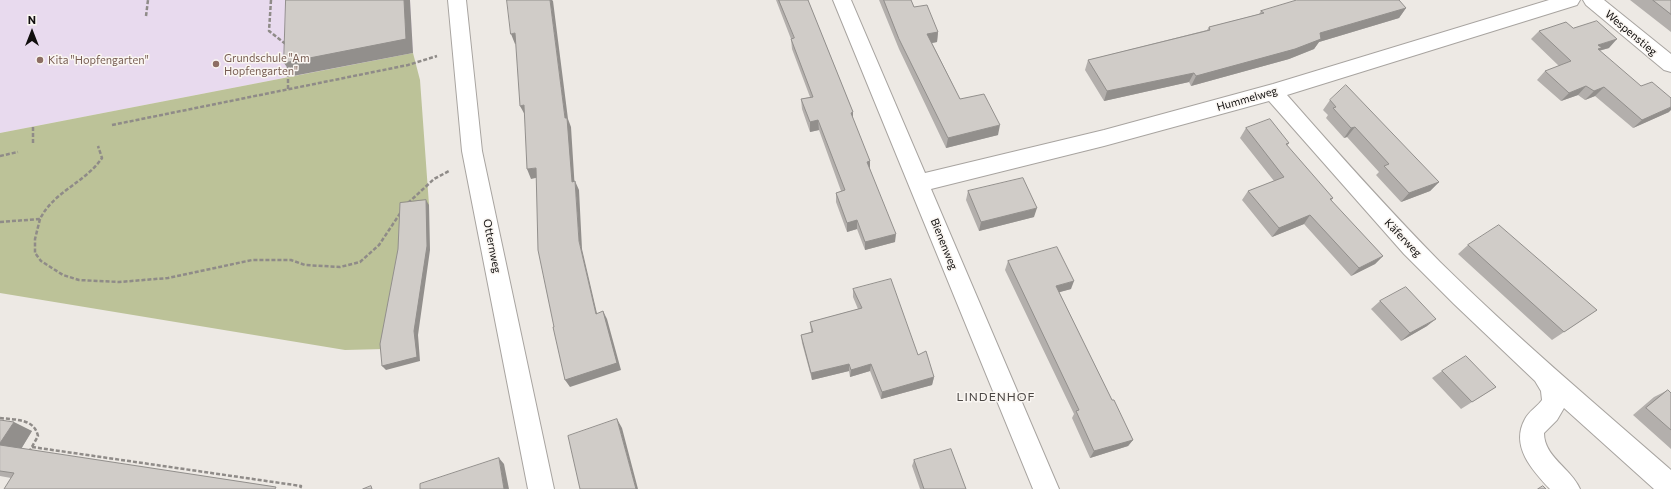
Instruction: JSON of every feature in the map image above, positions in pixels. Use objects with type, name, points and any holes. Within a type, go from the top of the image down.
[{"type":"street","name":"Otternweg","points":[[457,0],[475,164],[541,489]]},
{"type":"street","name":"Bienenweg","points":[[842,0],[1046,489]]},
{"type":"street","name":"Hummelweg","points":[[918,182],[1104,138],[1272,92],[1571,0]]},
{"type":"street","name":"Wespenstieg","points":[[1592,0],[1671,65]]},
{"type":"street","name":"Käferweg","points":[[1272,92],[1382,215],[1433,269],[1544,374],[1671,488]]},
{"type":"street","name":"Käferweg","points":[[1544,374],[1553,393],[1554,402],[1550,409],[1537,420],[1532,438],[1533,444],[1539,457],[1567,489]]},
{"type":"path","points":[[146,16],[148,0]]},
{"type":"path","points":[[271,0],[269,31],[289,47]]},
{"type":"path","points":[[112,125],[408,65],[462,48]]},
{"type":"path","points":[[288,62],[288,90]]},
{"type":"path","points":[[33,127],[33,143]]},
{"type":"path","points":[[98,146],[102,158],[98,165],[90,173],[52,200],[43,209],[35,239],[35,253],[41,261],[63,275],[79,280],[119,282],[168,278],[252,260],[291,260],[306,265],[340,267],[360,262],[372,253],[414,196],[434,179],[451,169],[475,164]]},
{"type":"path","points":[[0,156],[18,152]]},
{"type":"path","points":[[0,222],[40,219]]},
{"type":"path","points":[[0,418],[30,423],[35,426],[38,436],[24,459]]},
{"type":"path","points":[[32,446],[301,486],[300,489]]},
{"type":"shaded area","name":"Grundschule \"Am Hopfengarten\"","points":[[0,0],[410,0],[413,53],[0,133]]},
{"type":"green space","points":[[413,53],[420,80],[429,205],[403,208],[402,253],[384,349],[345,350],[0,293],[0,133]]},
{"type":"building","points":[[286,0],[404,0],[406,39],[284,63]]},
{"type":"building","points":[[507,0],[550,0],[565,118],[567,118],[572,182],[575,181],[579,241],[596,314],[603,311],[617,363],[565,380],[538,250],[536,168],[527,169],[524,105],[520,106],[515,33],[511,34]]},
{"type":"building","points":[[779,0],[808,0],[853,112],[851,113],[870,161],[867,162],[896,234],[865,242],[857,220],[847,223],[836,193],[845,190],[818,120],[810,122],[801,99],[813,97],[791,39],[794,38]]},
{"type":"building","points":[[884,0],[911,0],[914,7],[927,5],[938,32],[927,34],[960,99],[984,94],[1000,125],[948,138],[899,39]]},
{"type":"building","points":[[1297,0],[1399,0],[1406,8],[1320,33],[1321,39],[1295,49],[1196,76],[1194,73],[1107,91],[1088,60],[1210,30],[1209,27],[1264,13],[1261,11]]},
{"type":"building","points":[[1653,0],[1671,0],[1671,14]]},
{"type":"building","points":[[1597,21],[1617,39],[1598,45],[1602,48],[1598,49],[1641,86],[1652,82],[1671,98],[1671,107],[1642,120],[1604,87],[1594,91],[1586,86],[1569,93],[1545,71],[1571,61],[1539,31],[1566,22],[1573,28]]},
{"type":"building","points":[[1346,85],[1439,182],[1409,193],[1384,166],[1389,164],[1355,127],[1351,128],[1333,108],[1336,107],[1330,100]]},
{"type":"building","points":[[1270,119],[1289,143],[1286,144],[1333,198],[1330,199],[1383,256],[1359,268],[1310,215],[1279,228],[1248,191],[1284,177],[1246,128]]},
{"type":"building","points":[[1023,178],[1037,208],[981,222],[968,191]]},
{"type":"building","points":[[426,200],[427,246],[414,331],[417,357],[382,366],[380,344],[398,249],[400,203]]},
{"type":"building","points":[[1499,225],[1597,310],[1564,332],[1468,245]]},
{"type":"building","points":[[1057,247],[1074,281],[1056,286],[1133,440],[1094,451],[1076,411],[1079,410],[1008,261]]},
{"type":"building","points":[[891,279],[918,355],[926,351],[934,377],[882,392],[871,364],[851,370],[849,364],[811,373],[801,335],[813,332],[810,322],[862,308],[853,289]]},
{"type":"building","points":[[1406,287],[1436,319],[1410,333],[1380,301]]},
{"type":"building","points":[[1466,356],[1496,387],[1472,402],[1442,371]]},
{"type":"building","points":[[1668,390],[1671,393],[1671,430],[1646,408]]},
{"type":"building","points":[[617,419],[636,489],[580,489],[568,436]]},
{"type":"building","points":[[0,420],[14,422],[0,443]]},
{"type":"building","points":[[0,445],[276,487],[275,489],[4,489],[14,473],[0,471]]},
{"type":"building","points":[[951,449],[966,489],[924,489],[914,460]]},
{"type":"building","points":[[499,458],[504,489],[420,489],[420,484]]},
{"type":"building","points":[[371,486],[372,489],[363,489]]},
{"type":"building","points":[[1543,486],[1546,489],[1538,489]]},
{"type":"place","name":"Kita \"Hopfengarten\"","points":[[40,60]]},
{"type":"place","name":"Grundschule \"Am Hopfengarten\"","points":[[216,64]]},
{"type":"district","name":"LINDENHOF","points":[[996,397]]}]
